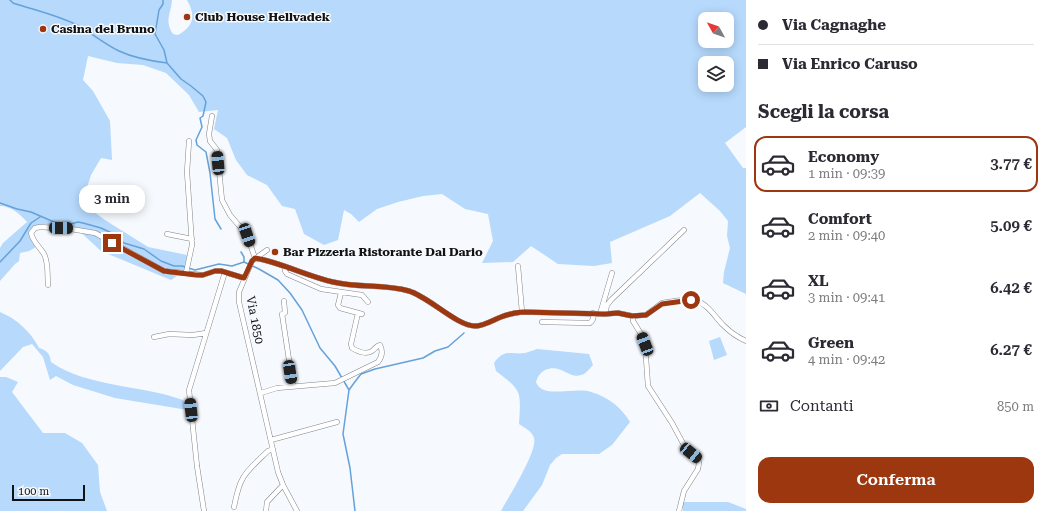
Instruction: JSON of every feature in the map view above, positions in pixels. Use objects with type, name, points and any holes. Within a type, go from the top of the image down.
[{"type":"street","points":[[212,116],[209,129],[210,141],[217,150],[222,200],[230,215],[247,235],[253,260]]},
{"type":"street","points":[[186,273],[192,239],[187,172],[189,141]]},
{"type":"street","points":[[48,285],[46,260],[43,253],[32,240],[32,233],[35,228],[40,227],[91,232],[164,271],[203,275],[215,271],[225,272],[244,278]]},
{"type":"street","points":[[603,314],[611,300],[684,230]]},
{"type":"street","points":[[167,234],[192,239]]},
{"type":"street","points":[[253,260],[267,250]]},
{"type":"street","points":[[253,260],[266,260],[335,283],[398,288],[409,291],[421,296],[459,321],[468,325],[476,326],[511,313],[618,313],[632,316],[648,314],[662,304],[695,300],[707,307],[735,336],[746,341]]},
{"type":"street","name":"Via 1850","points":[[253,260],[239,292],[239,302],[273,449],[283,485],[297,511]]},
{"type":"street","points":[[518,266],[522,312]]},
{"type":"street","points":[[285,267],[287,274],[321,288],[341,293],[362,295],[368,302]]},
{"type":"street","points":[[204,511],[197,466],[189,390],[225,272]]},
{"type":"street","points":[[603,314],[612,273]]},
{"type":"street","points":[[260,393],[277,388],[337,382],[378,362],[381,358],[380,345],[378,345],[371,352],[366,353],[352,348],[351,344],[360,314],[340,308],[338,305],[341,293]]},
{"type":"street","points":[[284,301],[285,313],[282,314],[293,386]]},
{"type":"street","points":[[542,322],[590,323],[594,318],[593,313]]},
{"type":"street","points":[[632,316],[633,321],[642,334],[645,344],[648,386],[685,447],[698,459],[700,463],[698,469],[684,491],[679,511]]},
{"type":"street","points":[[154,337],[169,334],[206,334]]},
{"type":"street","points":[[271,440],[337,422]]},
{"type":"street","points":[[234,507],[237,490],[243,476],[268,451],[273,449]]},
{"type":"street","points":[[266,511],[268,502],[283,485]]},
{"type":"shaded area","points":[[0,0],[172,0],[168,21],[173,34],[178,35],[187,28],[192,20],[192,11],[187,0],[746,0],[746,127],[725,143],[743,168],[746,168],[746,294],[723,283],[730,248],[727,236],[728,221],[720,211],[700,193],[670,216],[610,242],[612,263],[594,266],[558,264],[531,246],[513,262],[482,263],[493,241],[488,214],[465,209],[442,194],[423,196],[377,209],[359,222],[351,214],[344,210],[338,240],[324,245],[304,234],[295,209],[282,206],[267,185],[247,175],[236,160],[227,138],[214,129],[218,110],[199,112],[189,95],[166,73],[143,65],[117,63],[88,56],[83,80],[93,91],[110,121],[112,160],[101,158],[91,175],[82,203],[105,220],[148,247],[187,255],[184,271],[171,280],[101,251],[74,226],[42,224],[35,226],[30,230],[30,238],[36,247],[29,251],[20,253],[19,261],[0,281],[0,248],[3,243],[27,222],[15,211],[4,206],[0,206]]},
{"type":"shaded area","points":[[0,312],[12,318],[23,327],[36,342],[39,348],[48,353],[51,362],[65,370],[97,381],[150,391],[183,400],[188,410],[115,398],[73,385],[56,376],[50,380],[43,357],[32,344],[23,347],[0,371]]},
{"type":"shaded area","points":[[720,337],[727,355],[714,360],[709,341]]},
{"type":"shaded area","points":[[537,349],[589,354],[593,365],[585,373],[576,376],[556,368],[545,370],[539,375],[536,382],[539,387],[545,390],[560,392],[577,390],[597,394],[614,403],[630,422],[612,445],[599,454],[562,454],[556,458],[550,465],[542,485],[523,511],[501,511],[516,486],[532,453],[534,438],[526,428],[519,424],[520,404],[518,392],[511,383],[496,371],[494,363],[501,355],[508,353],[525,353]]},
{"type":"shaded area","points":[[0,377],[6,377],[18,382],[12,392],[43,433],[65,433],[82,443],[98,465],[100,492],[107,511],[0,511]]},
{"type":"shaded area","points":[[683,502],[728,502],[746,509],[746,511],[683,511]]},
{"type":"waterway","points":[[10,0],[13,3],[69,21],[88,31],[108,45],[131,56],[167,63]]},
{"type":"waterway","points":[[163,0],[163,4],[159,10],[155,34],[164,50],[167,63],[181,79],[203,96],[206,102],[203,116],[200,118],[202,127],[196,140],[197,145],[206,152],[215,219],[221,229]]},
{"type":"waterway","points":[[0,203],[31,212],[54,222],[67,225],[78,222],[101,228],[114,234],[124,243],[144,249],[161,261],[174,266],[182,266],[195,270],[219,264],[232,266],[244,262]]},
{"type":"waterway","points":[[0,262],[20,241],[31,223],[40,217]]},
{"type":"waterway","points":[[241,252],[244,257],[244,262],[278,280],[290,293],[302,310],[320,348],[335,366],[349,390],[343,434],[350,468],[355,511]]},
{"type":"waterway","points":[[349,390],[361,374],[375,369],[423,358],[435,351],[448,347],[464,333]]},
{"type":"place","name":"Club House Hellvadek","points":[[187,17]]},
{"type":"place","name":"Casina del Bruno","points":[[43,29]]},
{"type":"place","name":"Bar Pizzeria Ristorante Dal Dario","points":[[275,252]]},
{"type":"route","points":[[112,243],[164,271],[203,275],[215,271],[221,271],[244,278],[253,259],[255,258],[266,260],[335,283],[398,288],[421,296],[459,321],[468,325],[476,326],[487,323],[501,316],[522,312],[618,313],[632,316],[646,315],[662,304],[691,300]]}]
